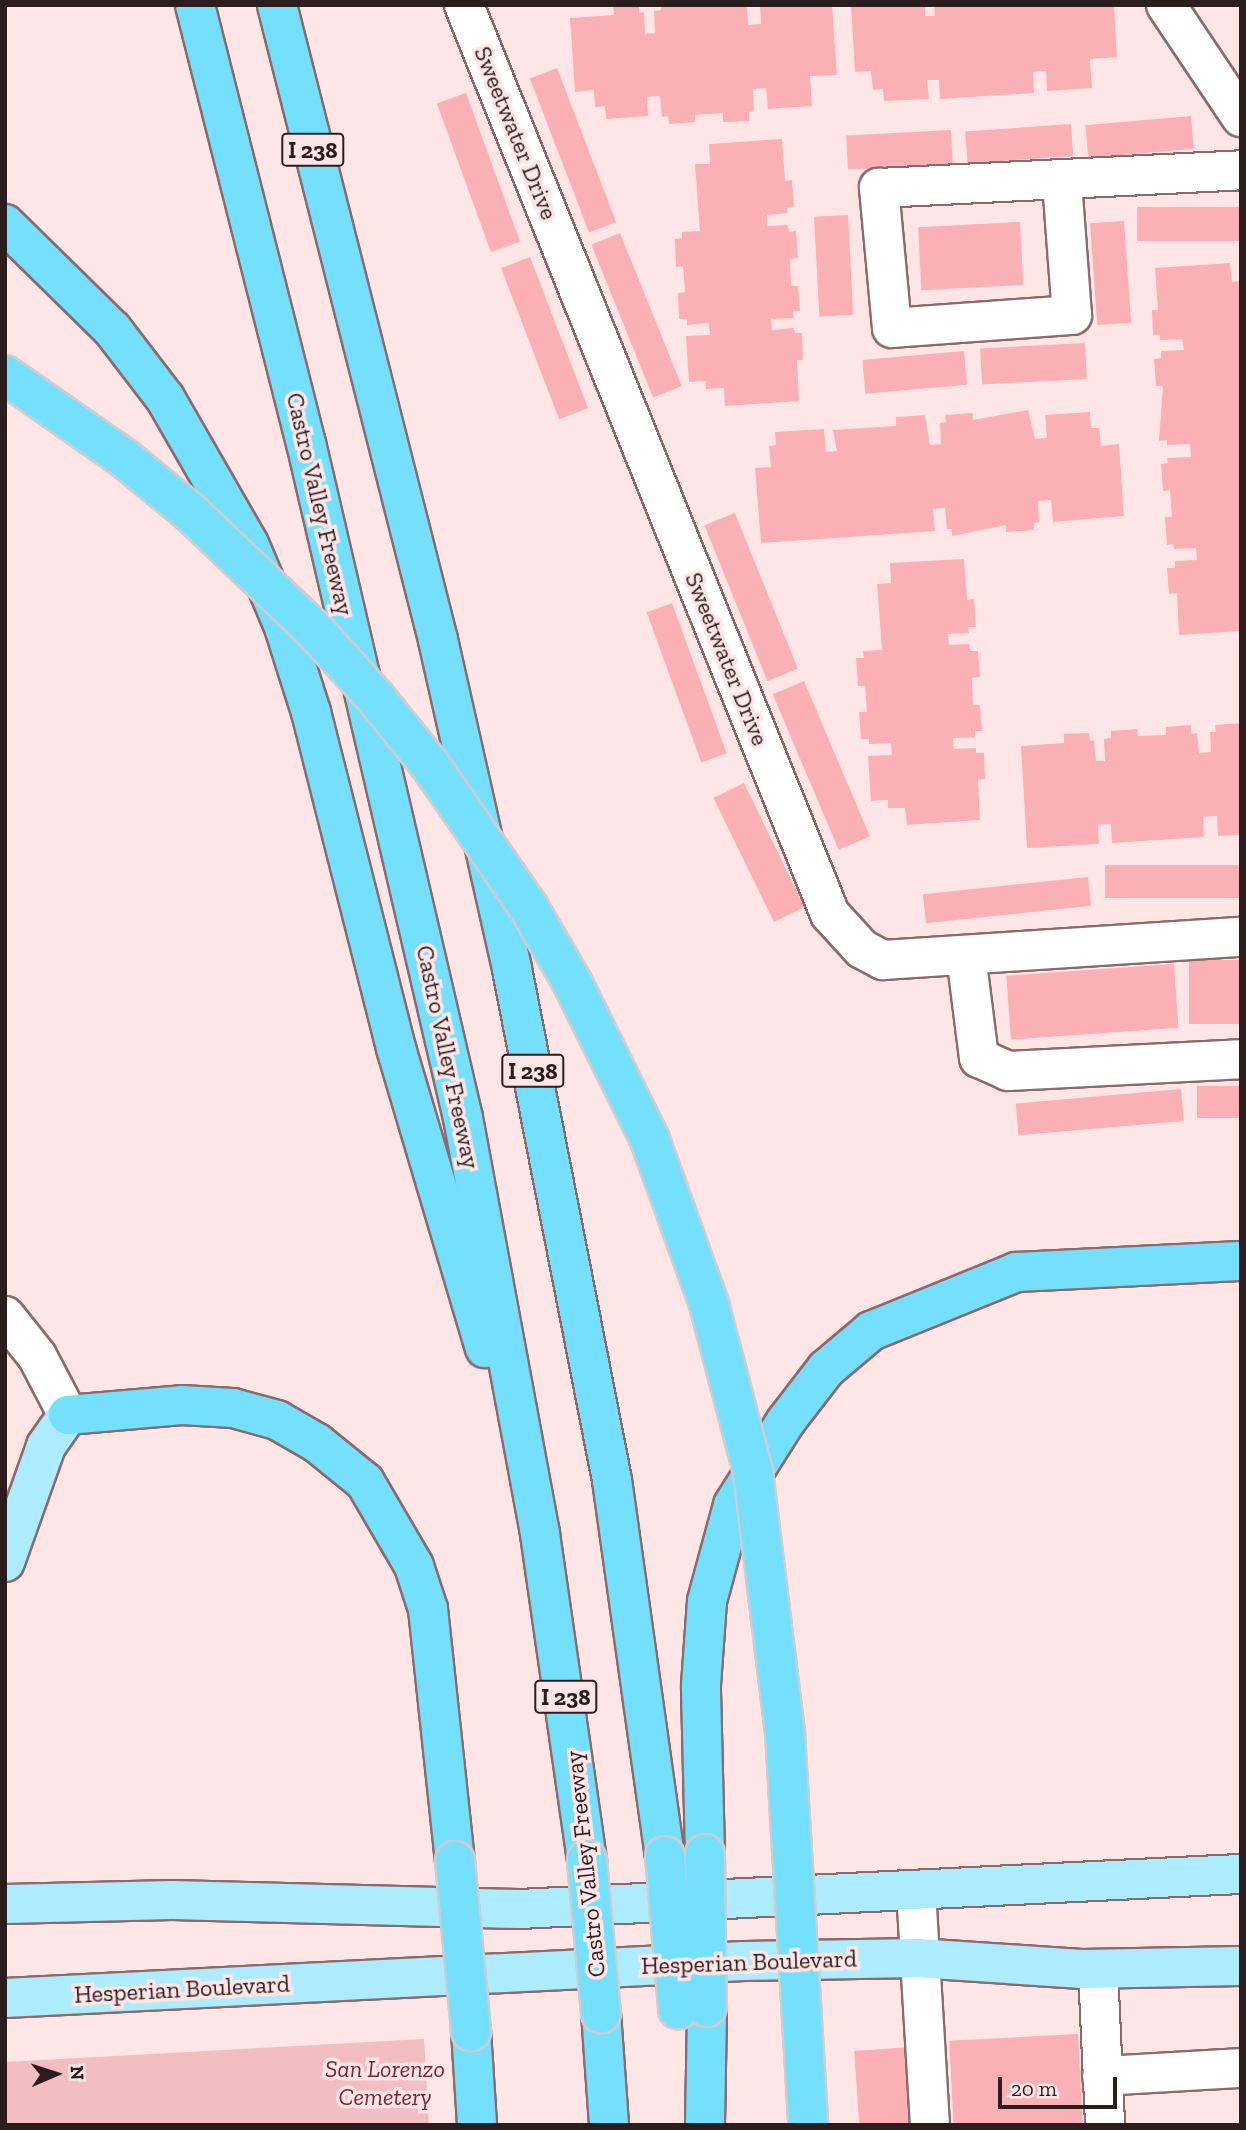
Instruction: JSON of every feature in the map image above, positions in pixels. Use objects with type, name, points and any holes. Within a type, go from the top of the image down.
[{"type":"highway","name":"Castro Valley Freeway","points":[[195,5],[306,443],[431,976],[494,1274],[540,1534],[587,1860],[609,2125]]},
{"type":"highway","name":"I 238","points":[[277,5],[438,640],[512,969],[612,1480],[665,1856],[692,2008],[687,2125]]},
{"type":"highway","points":[[5,224],[112,329],[165,398],[249,544],[284,626],[311,712],[396,1048],[540,1534]]},
{"type":"highway","points":[[5,375],[124,458],[190,512],[308,623],[375,697],[430,765],[529,908],[579,995],[650,1140],[709,1304],[755,1485],[786,1746],[807,2125]]},
{"type":"highway","points":[[705,2125],[692,2008],[705,1854],[701,1685],[706,1601],[733,1505],[786,1421],[826,1369],[871,1331],[1016,1272],[1241,1261]]},
{"type":"highway","points":[[68,1415],[182,1405],[233,1408],[276,1420],[317,1443],[365,1482],[414,1566],[428,1609],[455,1861],[477,2125]]},
{"type":"main road","points":[[5,1562],[46,1446],[68,1415]]},
{"type":"main road","points":[[5,1904],[172,1900],[508,1910],[1241,1874]]},
{"type":"main road","name":"Hesperian Boulevard","points":[[5,1998],[652,1964],[917,1958],[1098,1969],[1241,1966]]},
{"type":"street","name":"Sweetwater Drive","points":[[464,5],[830,914],[862,949],[883,960],[1241,937]]},
{"type":"street","points":[[1166,5],[1241,117]]},
{"type":"street","points":[[1062,182],[1072,315],[892,328],[879,188],[1062,182],[1241,170]]},
{"type":"street","points":[[966,955],[979,1058],[1008,1071],[1241,1059]]},
{"type":"street","points":[[5,1316],[37,1356],[68,1415]]},
{"type":"street","points":[[916,1890],[917,1958],[930,2125]]},
{"type":"street","points":[[1098,1969],[1105,2125]]},
{"type":"street","points":[[1102,2076],[1241,2068]]},
{"type":"green space","name":"San Lorenzo Cemetery","points":[[424,2039],[429,2125],[5,2125],[5,2062]]},
{"type":"building","points":[[639,5],[639,13],[644,12],[645,34],[655,33],[654,11],[661,10],[661,5],[747,5],[748,25],[761,24],[760,5],[832,5],[837,75],[810,76],[812,106],[768,109],[766,88],[753,89],[754,111],[749,112],[749,121],[723,122],[723,113],[695,115],[695,122],[669,124],[668,116],[662,117],[660,96],[647,97],[648,116],[606,119],[605,106],[595,107],[594,90],[575,92],[570,18],[614,15],[613,7]]},
{"type":"building","points":[[851,5],[925,5],[925,16],[935,16],[934,5],[1114,5],[1117,57],[1090,59],[1092,88],[1047,91],[1046,71],[1033,72],[1034,93],[940,99],[939,80],[927,80],[929,99],[884,101],[883,89],[873,90],[871,71],[855,72]]},
{"type":"building","points":[[557,68],[616,222],[589,232],[530,78]]},
{"type":"building","points":[[466,93],[520,241],[491,252],[437,104]]},
{"type":"building","points":[[1191,116],[1194,149],[1088,158],[1085,125]]},
{"type":"building","points":[[1071,124],[1073,156],[967,163],[965,131]]},
{"type":"building","points":[[951,130],[953,164],[848,169],[846,135]]},
{"type":"building","points":[[782,139],[785,181],[792,180],[794,207],[787,208],[787,213],[767,215],[767,226],[788,225],[789,232],[796,231],[798,258],[790,259],[791,286],[798,286],[800,311],[793,311],[794,318],[771,319],[772,330],[794,328],[795,333],[802,333],[803,360],[797,360],[799,401],[725,406],[724,388],[706,389],[706,381],[689,382],[686,336],[710,335],[709,323],[687,325],[687,319],[679,319],[678,293],[685,292],[683,266],[676,267],[675,239],[682,238],[682,232],[700,231],[695,164],[710,164],[709,144]]},
{"type":"building","points":[[1137,207],[1241,207],[1241,241],[1137,241]]},
{"type":"building","points":[[848,215],[853,315],[819,317],[814,217]]},
{"type":"building","points":[[1124,221],[1131,323],[1097,325],[1090,223]]},
{"type":"building","points":[[1020,222],[1023,285],[921,290],[918,227]]},
{"type":"building","points":[[620,233],[682,386],[653,398],[591,245]]},
{"type":"building","points":[[530,257],[588,408],[559,419],[501,268]]},
{"type":"building","points":[[1230,263],[1232,282],[1241,281],[1241,631],[1179,635],[1177,593],[1169,594],[1167,568],[1175,568],[1175,561],[1197,560],[1196,548],[1174,549],[1173,544],[1167,545],[1165,517],[1172,517],[1170,490],[1163,491],[1161,464],[1168,463],[1167,458],[1191,457],[1190,444],[1167,445],[1167,440],[1159,441],[1163,386],[1156,386],[1154,359],[1161,358],[1161,351],[1184,350],[1182,339],[1160,340],[1160,335],[1153,335],[1152,310],[1158,310],[1155,268]]},
{"type":"building","points":[[1085,343],[1087,379],[982,384],[980,348]]},
{"type":"building","points":[[964,351],[967,385],[865,394],[862,360]]},
{"type":"building","points":[[1028,410],[1035,439],[1047,438],[1045,415],[1090,412],[1091,428],[1099,428],[1101,446],[1119,444],[1124,516],[1053,522],[1051,500],[1038,501],[1039,522],[1034,523],[1034,530],[1006,532],[1006,525],[952,536],[952,529],[947,529],[945,508],[933,509],[935,531],[761,543],[755,468],[771,467],[769,446],[776,445],[775,432],[824,429],[826,452],[837,451],[833,430],[896,426],[896,417],[925,415],[930,445],[941,444],[940,423],[946,422],[945,415],[973,413],[973,420]]},
{"type":"building","points":[[735,513],[798,669],[767,681],[704,525]]},
{"type":"building","points":[[964,559],[967,600],[974,599],[976,627],[968,627],[969,633],[948,634],[949,645],[969,644],[970,651],[978,651],[980,677],[972,678],[973,705],[980,705],[982,731],[975,731],[975,737],[953,738],[954,749],[976,748],[976,753],[984,753],[985,779],[978,780],[980,820],[907,825],[905,808],[888,808],[888,800],[871,801],[868,756],[892,755],[891,743],[869,744],[869,739],[861,739],[859,712],[867,712],[865,686],[858,686],[856,658],[864,658],[863,651],[882,650],[877,584],[891,583],[890,563]]},
{"type":"building","points":[[672,603],[727,753],[701,763],[647,612]]},
{"type":"building","points":[[804,681],[870,837],[839,850],[773,694]]},
{"type":"building","points":[[1241,723],[1241,835],[1218,836],[1217,816],[1203,817],[1204,837],[1112,843],[1111,824],[1098,825],[1099,844],[1027,848],[1021,746],[1064,743],[1064,734],[1089,733],[1090,741],[1094,740],[1096,761],[1105,761],[1104,739],[1111,738],[1111,731],[1137,729],[1138,736],[1166,735],[1166,727],[1191,725],[1191,734],[1197,733],[1199,753],[1211,752],[1210,732],[1216,732],[1215,725]]},
{"type":"building","points":[[744,783],[804,907],[774,922],[713,798]]},
{"type":"building","points":[[1105,865],[1241,865],[1241,898],[1105,898]]},
{"type":"building","points":[[1088,877],[1091,906],[926,923],[923,894]]},
{"type":"building","points":[[1189,960],[1241,960],[1241,1024],[1189,1024]]},
{"type":"building","points":[[1174,964],[1178,1028],[1011,1040],[1006,976]]},
{"type":"building","points":[[1197,1086],[1241,1086],[1241,1118],[1197,1118]]},
{"type":"building","points":[[1181,1089],[1184,1121],[1018,1135],[1016,1103]]},
{"type":"building","points":[[1078,2034],[1083,2125],[954,2125],[949,2041]]},
{"type":"building","points":[[911,2047],[916,2125],[859,2125],[854,2051]]}]
